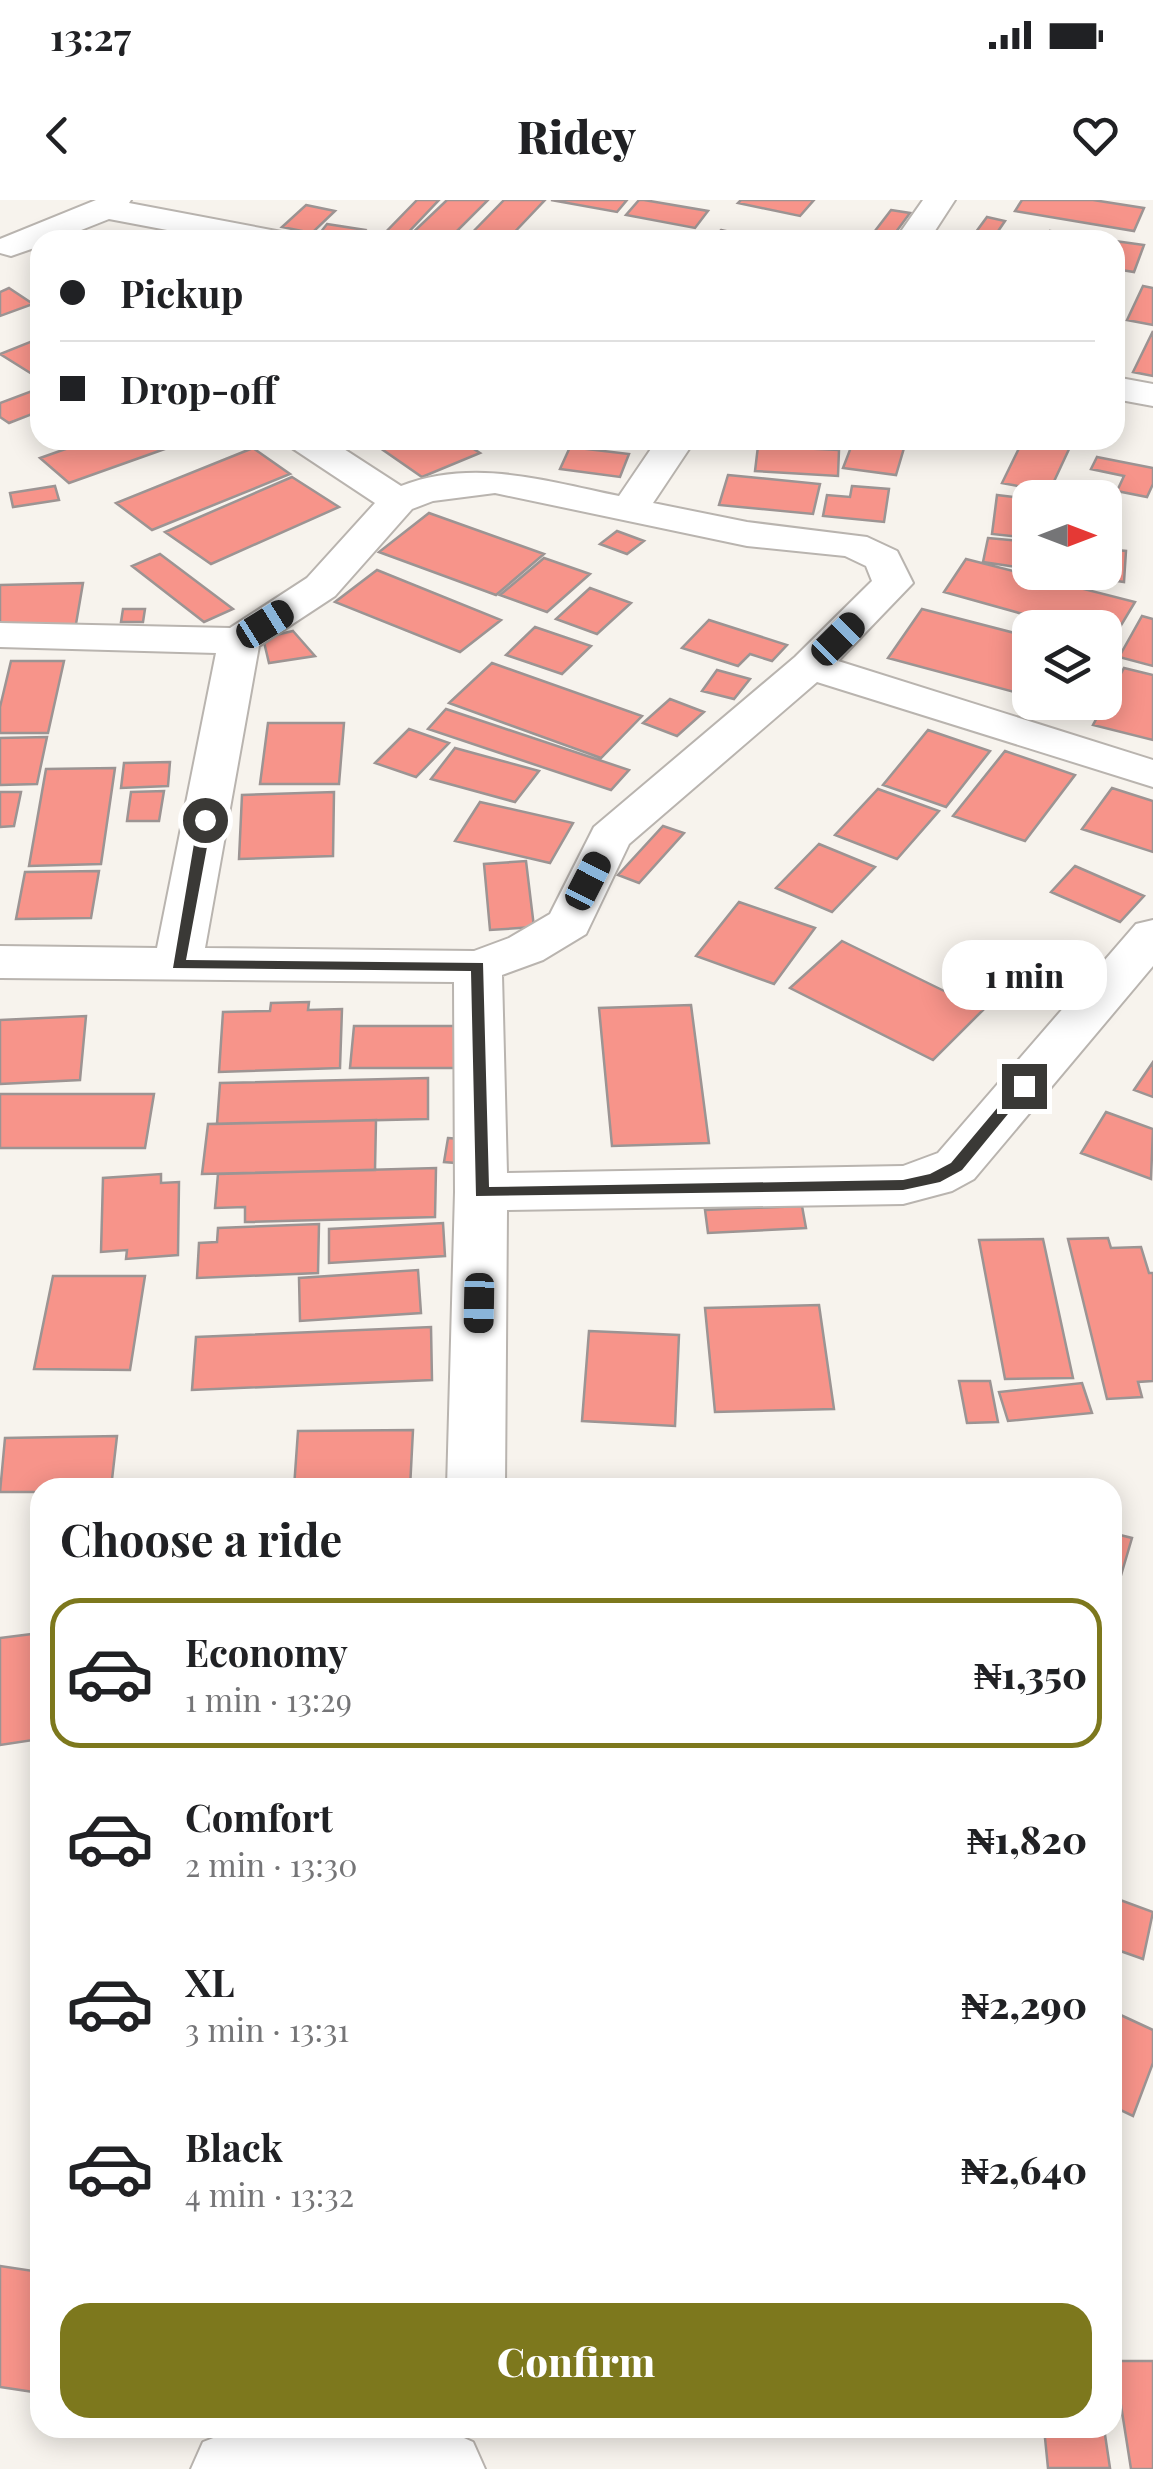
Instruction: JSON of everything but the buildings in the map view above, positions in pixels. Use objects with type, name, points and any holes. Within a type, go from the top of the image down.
[{"type":"street","points":[[919,230],[939,200]]},
{"type":"street","points":[[39,230],[110,204],[229,230]]},
{"type":"street","points":[[6,242],[30,233]]},
{"type":"street","points":[[6,242],[30,258]]},
{"type":"street","points":[[1125,390],[1153,395]]},
{"type":"street","points":[[320,450],[398,501]]},
{"type":"street","points":[[627,512],[669,450]]},
{"type":"street","points":[[0,636],[239,641],[322,587],[398,501],[426,490],[495,482],[748,534],[853,545],[883,559],[893,584],[810,666],[610,838],[569,923],[526,949],[478,967],[0,962]]},
{"type":"street","points":[[178,964],[239,641]]},
{"type":"street","points":[[810,666],[1153,774]]},
{"type":"street","points":[[481,1192],[903,1185],[934,1178],[956,1166],[1153,934]]},
{"type":"street","points":[[476,1478],[481,1192],[478,967]]},
{"type":"street","points":[[230,2469],[275,2455],[446,2469]]},
{"type":"route","points":[[205,820],[178,964],[478,967],[481,1192],[903,1185],[934,1178],[956,1166],[1024,1086]]}]
